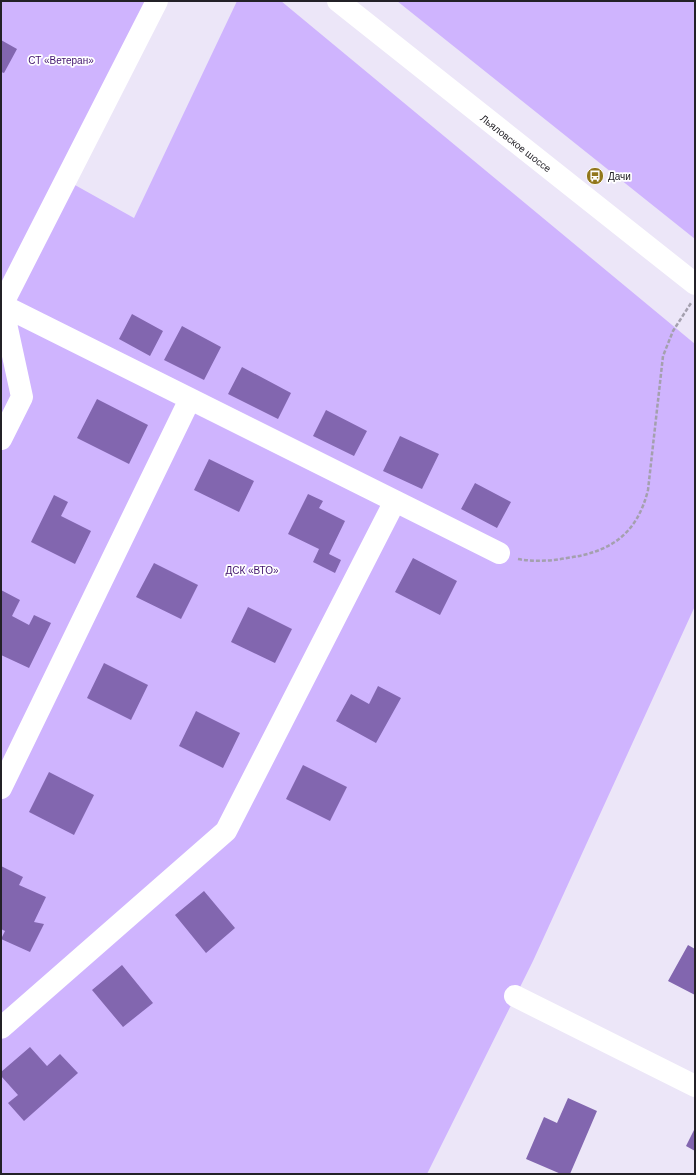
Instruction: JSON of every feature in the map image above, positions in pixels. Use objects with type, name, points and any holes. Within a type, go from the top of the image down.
[{"type":"street","points":[[1,439],[22,397],[2,306],[158,1]]},
{"type":"street","name":"Льяловское шоссе","points":[[338,1],[693,293]]},
{"type":"street","points":[[2,306],[499,553]]},
{"type":"street","points":[[1,788],[190,399]]},
{"type":"street","points":[[1,1028],[226,831],[395,501]]},
{"type":"street","points":[[515,996],[695,1086]]},
{"type":"path","points":[[499,553],[512,558],[535,561],[574,557],[610,545],[629,530],[642,511],[648,490],[663,356],[673,331],[693,293]]},
{"type":"green space","points":[[1,1],[157,1],[66,180],[134,218],[237,1],[281,1],[695,344],[695,606],[533,961],[427,1174],[1,1174]]},
{"type":"green space","points":[[397,1],[695,1],[695,239]]},
{"type":"building","points":[[1,40],[17,49],[4,73],[1,72]]},
{"type":"building","points":[[132,314],[163,331],[150,356],[119,339]]},
{"type":"building","points":[[182,326],[221,347],[204,380],[164,360]]},
{"type":"building","points":[[242,367],[291,393],[278,419],[228,394]]},
{"type":"building","points":[[97,399],[148,425],[129,464],[77,438]]},
{"type":"building","points":[[326,410],[367,431],[354,456],[313,436]]},
{"type":"building","points":[[400,436],[439,454],[422,489],[383,471]]},
{"type":"building","points":[[209,459],[254,481],[239,512],[194,490]]},
{"type":"building","points":[[475,483],[511,502],[497,528],[461,509]]},
{"type":"building","points":[[308,494],[323,501],[319,508],[345,521],[329,554],[341,560],[335,573],[313,562],[319,549],[288,534]]},
{"type":"building","points":[[54,495],[68,502],[61,516],[91,531],[75,564],[31,542]]},
{"type":"building","points":[[413,558],[457,581],[440,615],[395,592]]},
{"type":"building","points":[[154,563],[198,585],[181,619],[136,597]]},
{"type":"building","points":[[1,590],[20,600],[12,616],[29,625],[34,615],[51,623],[29,668],[1,655]]},
{"type":"building","points":[[248,607],[292,629],[275,663],[231,642]]},
{"type":"building","points":[[104,663],[148,685],[131,720],[87,698]]},
{"type":"building","points":[[378,686],[401,698],[376,743],[336,721],[351,694],[369,704]]},
{"type":"building","points":[[196,711],[240,733],[223,768],[179,746]]},
{"type":"building","points":[[303,765],[347,787],[330,821],[286,799]]},
{"type":"building","points":[[49,772],[94,795],[74,835],[29,812]]},
{"type":"building","points":[[1,866],[23,877],[19,885],[46,897],[34,922],[44,924],[30,952],[1,939],[5,931],[1,929]]},
{"type":"building","points":[[204,891],[235,928],[206,953],[175,915]]},
{"type":"building","points":[[688,945],[695,949],[695,995],[668,981]]},
{"type":"building","points":[[122,965],[153,1003],[123,1027],[92,990]]},
{"type":"building","points":[[30,1047],[47,1066],[60,1054],[78,1073],[24,1121],[8,1103],[18,1095],[1,1076],[1,1072]]},
{"type":"building","points":[[568,1098],[597,1111],[570,1174],[561,1174],[526,1159],[544,1117],[557,1123]]},
{"type":"building","points":[[695,1128],[695,1151],[686,1146]]},
{"type":"place","name":"Дачи","points":[[595,176]]},
{"type":"park label","name":"СТ «Ветеран»","points":[[61,60]]},
{"type":"park label","name":"ДСК «ВТО»","points":[[252,570]]}]
